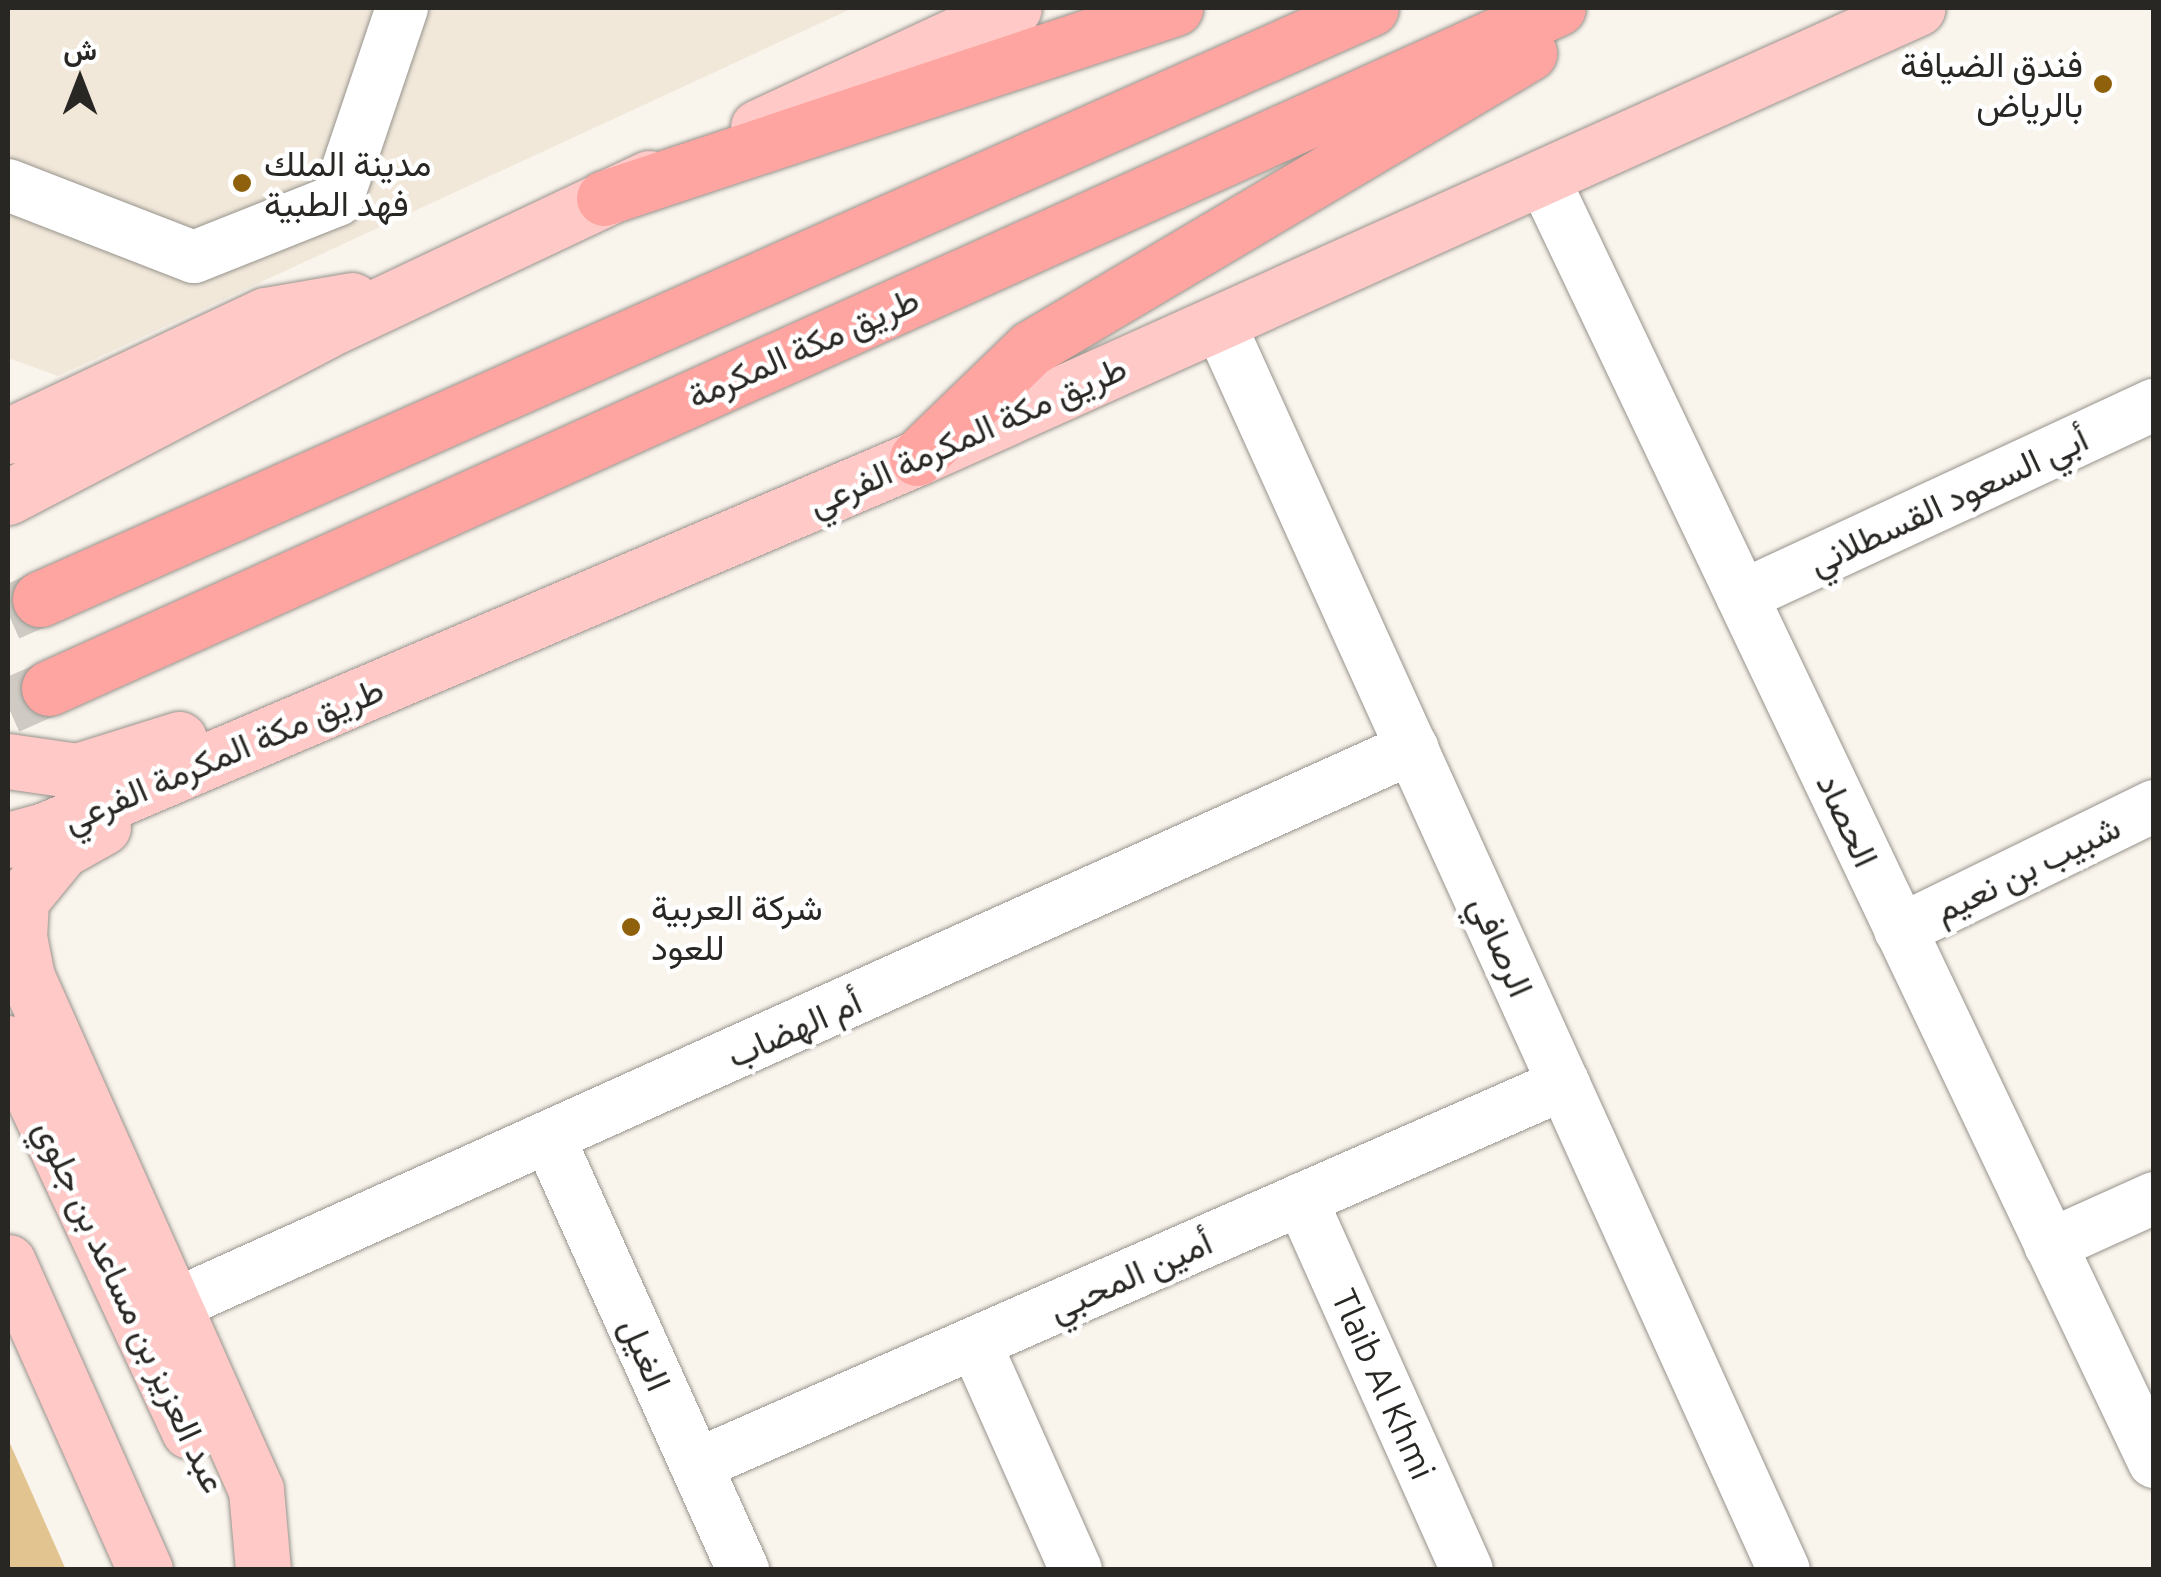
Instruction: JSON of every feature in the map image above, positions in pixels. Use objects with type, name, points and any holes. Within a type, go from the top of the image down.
[{"type":"highway","points":[[604,198],[1175,8]]},
{"type":"highway","points":[[40,600],[1371,8]]},
{"type":"highway","name":"طريق مكة المكرمة","points":[[49,688],[1558,8]]},
{"type":"highway","points":[[917,458],[1031,348],[1545,44],[1576,8]]},
{"type":"main road","points":[[8,497],[325,332],[434,285],[604,198],[1014,8]]},
{"type":"main road","name":"طريق مكة المكرمة الفرعي","points":[[8,840],[45,830],[917,458],[1918,8]]},
{"type":"main road","points":[[8,436],[265,315],[434,285]]},
{"type":"main road","points":[[8,526],[371,335],[434,285]]},
{"type":"main road","points":[[8,761],[77,770],[442,660]]},
{"type":"main road","points":[[263,1570],[256,1490],[27,977],[19,937],[22,900],[62,850],[442,660]]},
{"type":"main road","name":"عبد العزيز بن مساعد بن جلوي","points":[[8,1043],[253,1570]]},
{"type":"main road","points":[[8,1262],[145,1570]]},
{"type":"street","points":[[8,185],[194,256],[337,200],[402,8]]},
{"type":"street","name":"الحصاد","points":[[1543,178],[2154,1462]]},
{"type":"street","name":"الرصافي","points":[[1220,323],[1784,1570]]},
{"type":"street","name":"أبي السعود القسطلاني","points":[[1742,596],[2154,405]]},
{"type":"street","name":"أم الهضاب","points":[[174,1305],[1412,748]]},
{"type":"street","name":"شبيب بن نعيم","points":[[1900,930],[2154,806]]},
{"type":"street","name":"أمين المحبي","points":[[696,1466],[1564,1084]]},
{"type":"street","name":"الغيل","points":[[548,1138],[743,1570]]},
{"type":"street","points":[[2050,1245],[2154,1198]]},
{"type":"street","name":"Tlaib Al Khmi","points":[[1301,1199],[1468,1570]]},
{"type":"street","points":[[974,1343],[1076,1570]]},
{"type":"shaded area","name":"مدينة الملك فهد الطبية","points":[[8,8],[853,8],[58,376],[8,358]]},
{"type":"building","points":[[8,1439],[66,1570],[8,1570]]},
{"type":"tunnel","points":[[8,613],[40,599]]},
{"type":"tunnel","points":[[8,706],[49,688]]},
{"type":"place","name":"فندق الضيافة بالرياض","points":[[2103,84]]},
{"type":"place","name":"مدينة الملك فهد الطبية","points":[[242,183]]},
{"type":"place","name":"شركة العربية للعود","points":[[631,927]]}]
